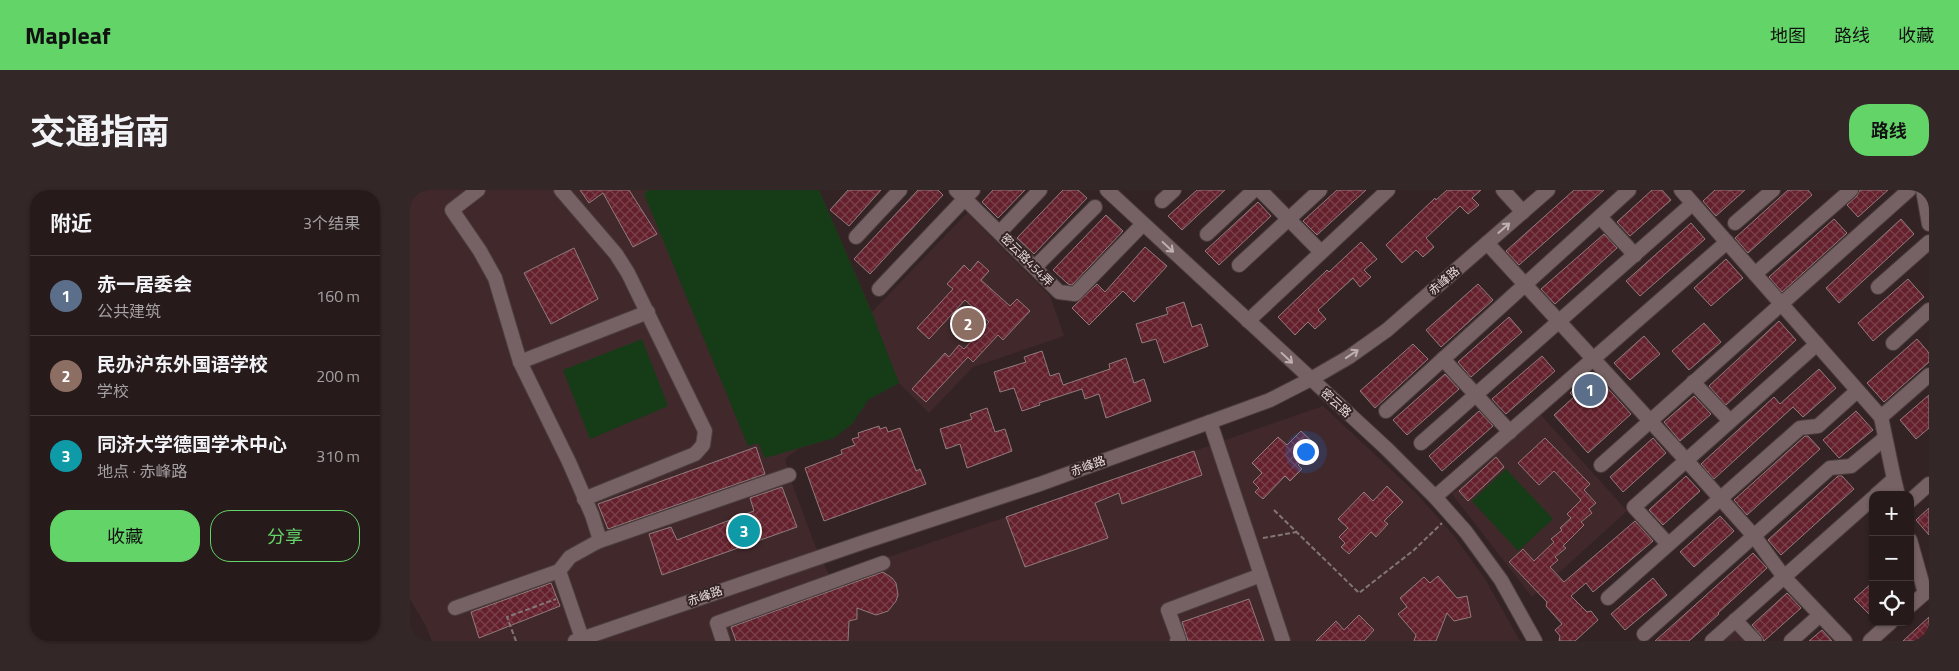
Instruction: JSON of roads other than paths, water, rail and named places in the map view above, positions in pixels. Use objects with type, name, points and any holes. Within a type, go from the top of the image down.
[{"type":"street","points":[[478,190],[452,210],[480,251],[495,278],[520,362],[569,462],[597,530],[599,537],[597,542]]},
{"type":"street","points":[[561,190],[616,254],[628,273],[705,431],[703,445],[695,454],[584,499]]},
{"type":"street","points":[[856,236],[900,190]]},
{"type":"street","points":[[1000,232],[1040,190]]},
{"type":"street","name":"密云路","points":[[1107,190],[1412,472],[1452,514],[1501,580],[1535,641]]},
{"type":"street","points":[[1162,201],[1174,190]]},
{"type":"street","points":[[1207,234],[1254,190]]},
{"type":"street","points":[[1260,190],[1321,252]]},
{"type":"street","points":[[1239,266],[1320,190]]},
{"type":"street","points":[[1503,190],[1523,212]]},
{"type":"street","name":"赤峰路","points":[[580,640],[864,542],[1040,484],[1270,400],[1349,357],[1387,330],[1548,190]]},
{"type":"street","points":[[1386,411],[1629,190]]},
{"type":"street","points":[[1681,190],[1881,418],[1897,491]]},
{"type":"street","points":[[1735,223],[1773,190]]},
{"type":"street","points":[[1755,274],[1851,190]]},
{"type":"street","points":[[1601,465],[1909,190]]},
{"type":"street","points":[[1923,190],[1929,224]]},
{"type":"street","points":[[1248,321],[1384,191]]},
{"type":"street","points":[[879,289],[965,193]]},
{"type":"street","name":"密云路454弄","points":[[965,193],[1059,292],[1075,294],[1143,224]]},
{"type":"street","points":[[1420,443],[1692,204]]},
{"type":"street","points":[[1035,267],[1095,208]]},
{"type":"street","points":[[1600,217],[1635,255]]},
{"type":"street","points":[[1435,497],[1727,242]]},
{"type":"street","points":[[1878,287],[1929,242]]},
{"type":"street","points":[[1487,243],[1686,460],[1754,536],[1784,577],[1845,641]]},
{"type":"street","points":[[1893,343],[1929,310]]},
{"type":"street","points":[[520,362],[648,312]]},
{"type":"street","points":[[1668,544],[1634,506],[1817,344]]},
{"type":"street","points":[[1443,359],[1510,432]]},
{"type":"street","points":[[1881,418],[1929,375]]},
{"type":"street","points":[[1693,382],[1730,421]]},
{"type":"street","points":[[1608,598],[1800,428],[1818,426],[1857,391]]},
{"type":"street","points":[[1210,422],[1284,641]]},
{"type":"street","points":[[1644,634],[1830,468],[1851,466],[1885,438]]},
{"type":"street","points":[[455,608],[559,571],[570,557],[597,542],[789,475]]},
{"type":"street","points":[[1880,491],[1894,479]]},
{"type":"street","points":[[1914,497],[1929,484]]},
{"type":"street","points":[[1712,641],[1869,502]]},
{"type":"street","points":[[1914,552],[1927,592],[1914,603]]},
{"type":"street","points":[[723,641],[717,623],[883,564]]},
{"type":"street","points":[[559,571],[568,595],[580,640]]},
{"type":"street","points":[[1178,641],[1168,610],[1261,575]]},
{"type":"street","points":[[1791,641],[1820,615]]},
{"type":"street","points":[[1735,620],[1755,641]]},
{"type":"street","points":[[1870,641],[1887,626]]},
{"type":"place","name":"民办沪东外国语学校","points":[[968,324]]},
{"type":"place","name":"赤一居委会","points":[[1590,390]]},
{"type":"place","name":"同济大学德国学术中心","points":[[744,531]]}]
